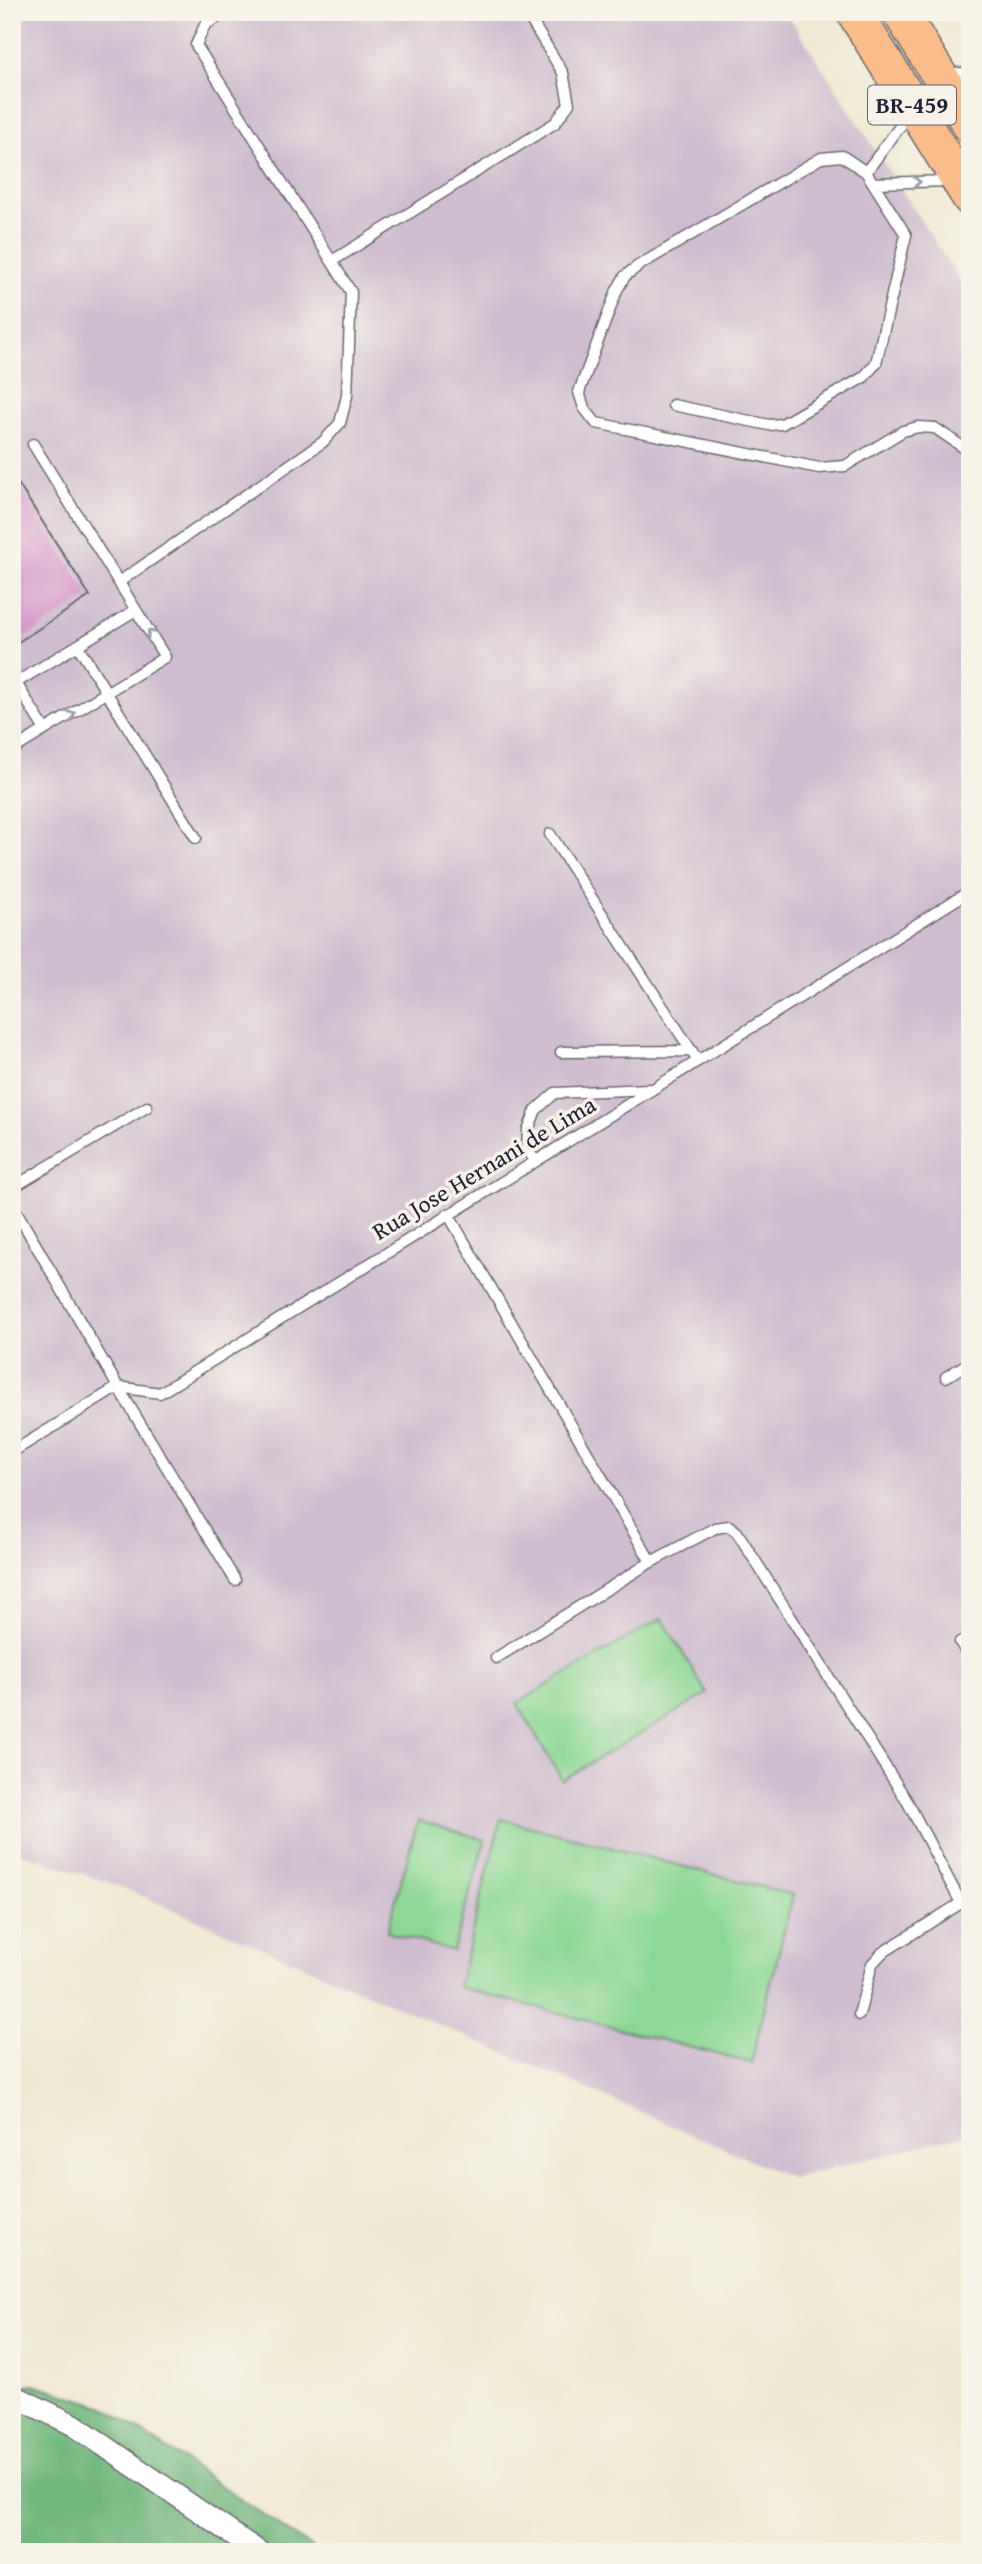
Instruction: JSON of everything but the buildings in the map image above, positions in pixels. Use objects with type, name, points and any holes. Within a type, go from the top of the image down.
[{"type":"highway","name":"BR-459","points":[[854,12],[965,190]]},
{"type":"highway","name":"BR-459","points":[[900,12],[953,73],[970,125]]},
{"type":"street","points":[[12,2395],[74,2425],[259,2552]]},
{"type":"lane","points":[[119,582],[323,442],[340,423],[347,396],[351,292],[196,45],[205,26],[226,12]]},
{"type":"lane","points":[[332,261],[555,123],[569,104],[563,72],[526,12]]},
{"type":"lane","points":[[866,172],[914,107]]},
{"type":"lane","points":[[673,405],[769,425],[782,424],[864,377],[876,363],[906,235],[866,172],[842,156],[821,158],[631,271],[617,290],[579,392],[584,408],[596,423],[819,468],[845,466],[903,431],[918,427],[935,428],[970,452]]},
{"type":"lane","points":[[873,183],[965,190]]},
{"type":"lane","points":[[12,750],[166,657],[33,444]]},
{"type":"lane","points":[[45,730],[14,684],[136,610]]},
{"type":"lane","points":[[78,646],[196,838]]},
{"type":"lane","points":[[551,834],[695,1056]]},
{"type":"lane","name":"Rua Jose Hernani de Lima","points":[[118,1387],[160,1392],[653,1089],[695,1056],[970,891]]},
{"type":"lane","points":[[561,1052],[695,1056]]},
{"type":"lane","points":[[536,1160],[527,1150],[528,1130],[536,1110],[555,1093],[653,1089]]},
{"type":"lane","points":[[12,1188],[147,1107]]},
{"type":"lane","points":[[12,1204],[118,1387],[235,1580]]},
{"type":"lane","points":[[448,1214],[651,1562]]},
{"type":"lane","points":[[946,1377],[970,1362]]},
{"type":"lane","points":[[12,1452],[118,1387]]},
{"type":"lane","points":[[496,1658],[651,1562],[715,1528],[729,1526],[737,1532],[907,1801],[966,1900],[882,1953],[872,1964],[859,2015]]},
{"type":"lane","points":[[970,1637],[960,1642],[970,1658]]},
{"type":"shaded area","points":[[12,12],[786,12],[970,296],[970,1886],[963,1890],[970,1902],[970,2133],[792,2178],[119,1886],[12,1850]]},
{"type":"green space","points":[[662,1618],[707,1694],[562,1780],[517,1703]]},
{"type":"green space","points":[[501,1819],[793,1895],[751,2063],[458,1987]]},
{"type":"green space","points":[[418,1820],[485,1840],[453,1951],[387,1932]]},
{"type":"green space","points":[[34,2384],[105,2407],[318,2552],[12,2552],[12,2387]]}]
